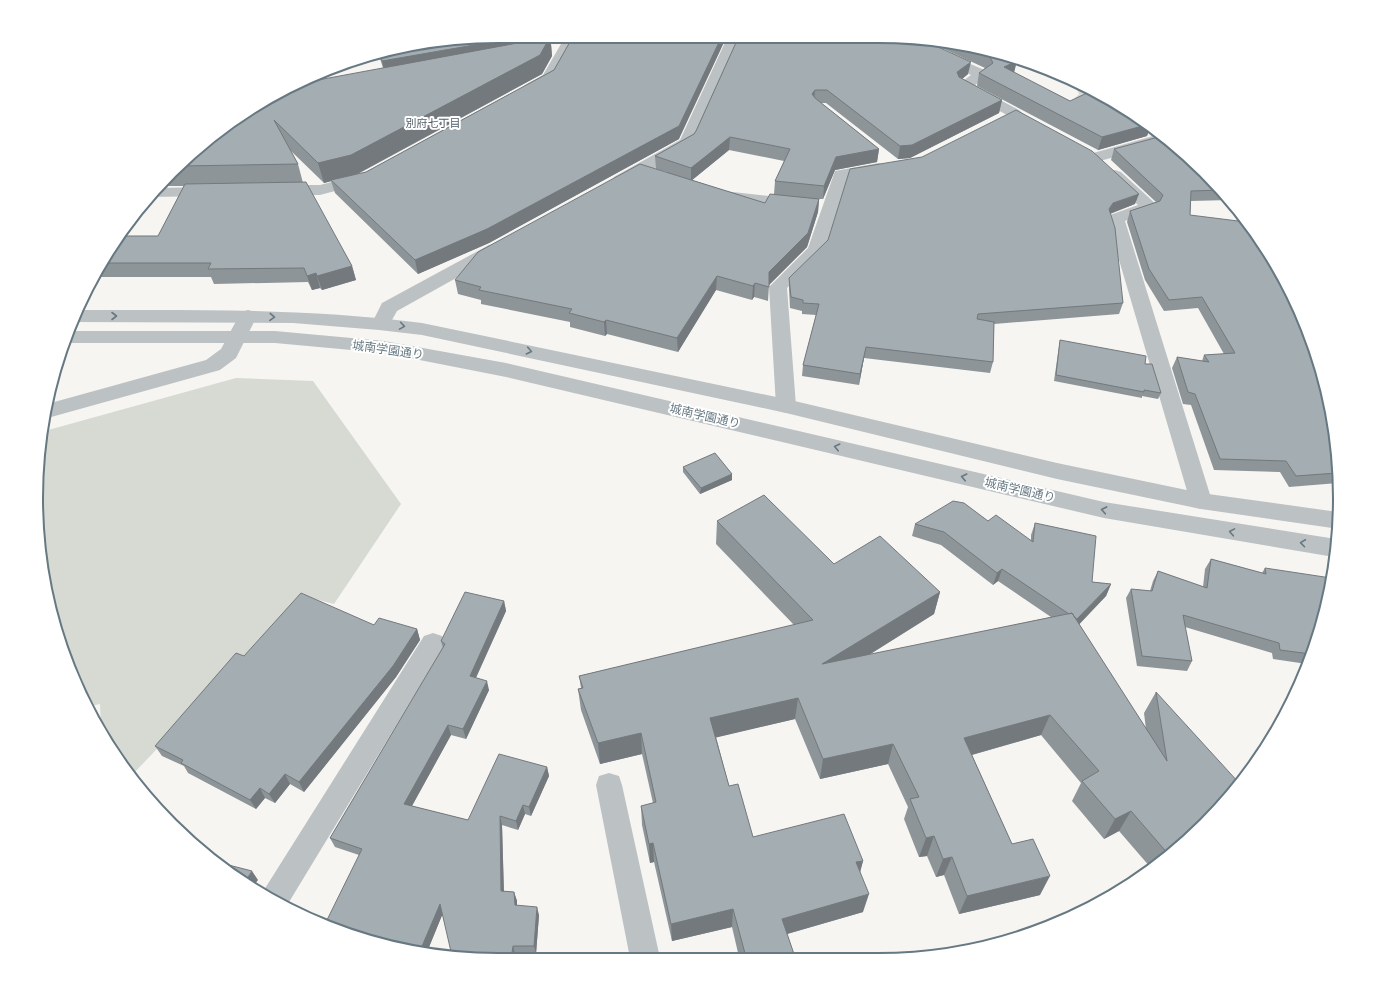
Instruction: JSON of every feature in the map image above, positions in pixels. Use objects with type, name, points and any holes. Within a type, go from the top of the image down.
[{"type":"street","points":[[514,97],[549,78],[559,48],[588,43]]},
{"type":"street","points":[[604,189],[687,143],[732,43]]},
{"type":"street","points":[[930,50],[982,74],[963,86],[1020,117],[992,124]]},
{"type":"street","points":[[1158,139],[1089,154],[1150,206],[1116,219],[1201,501]]},
{"type":"street","points":[[786,406],[778,287],[816,250],[841,174],[895,166],[876,151]]},
{"type":"street","points":[[639,170],[661,178]]},
{"type":"street","points":[[266,191],[320,190],[362,180],[376,172]]},
{"type":"street","points":[[161,193],[228,191]]},
{"type":"street","points":[[712,195],[830,207]]},
{"type":"street","points":[[381,323],[389,307],[507,242]]},
{"type":"street","name":"城南学園通り","points":[[82,316],[248,316],[381,323],[470,338],[786,406],[1057,471],[1201,501],[1332,519]]},
{"type":"street","points":[[52,410],[213,365],[229,353],[248,316]]},
{"type":"street","name":"城南学園通り","points":[[73,337],[275,337],[384,347],[506,370],[1104,510],[1330,547]]},
{"type":"street","points":[[277,896],[433,643]]},
{"type":"street","points":[[609,785],[644,953]]},
{"type":"shaded area","points":[[1077,89],[1121,114],[1106,120],[1072,101],[1079,94]]},
{"type":"shaded area","points":[[236,378],[313,381],[401,504],[334,604],[303,596],[135,772],[101,720],[100,704],[93,706],[90,699],[67,644],[59,616],[52,587],[44,528],[44,468],[49,430]]},
{"type":"building","points":[[518,43],[547,43],[540,55],[351,155],[318,163],[274,120],[298,164],[187,166],[221,137],[245,120],[270,104],[321,80]]},
{"type":"building","points":[[569,43],[719,43],[679,126],[487,229],[415,260],[331,180],[366,172],[554,70]]},
{"type":"building","points":[[736,43],[878,43],[939,47],[971,62],[957,72],[959,77],[1002,100],[912,145],[900,146],[827,90],[815,90],[812,94],[815,98],[879,149],[836,157],[824,186],[775,181],[790,149],[730,137],[691,168],[655,156],[694,134]]},
{"type":"building","points":[[483,44],[382,61],[381,59],[409,52],[439,47]]},
{"type":"building","points":[[990,58],[1012,63],[1004,67],[1070,101],[1086,94],[1106,104],[1140,127],[1102,137],[979,73],[993,63]]},
{"type":"building","points":[[1016,110],[1092,151],[1139,194],[1113,203],[1109,209],[1115,228],[1123,303],[978,314],[977,319],[994,322],[993,362],[866,347],[860,374],[803,365],[819,304],[803,303],[803,300],[791,297],[789,278],[828,240],[850,169],[922,157]]},
{"type":"building","points":[[1156,138],[1200,176],[1213,190],[1191,191],[1190,215],[1239,221],[1256,245],[1286,297],[1309,352],[1324,409],[1332,473],[1296,476],[1286,461],[1220,459],[1195,394],[1188,392],[1177,357],[1209,362],[1204,355],[1235,353],[1202,297],[1169,300],[1149,269],[1130,211],[1160,201],[1163,195],[1114,149]]},
{"type":"building","points":[[640,164],[765,203],[770,194],[819,199],[808,233],[769,272],[769,287],[755,283],[753,286],[717,276],[677,338],[606,320],[604,322],[569,313],[572,309],[479,290],[481,287],[455,280],[478,252]]},
{"type":"building","points":[[306,182],[352,266],[317,276],[316,273],[307,276],[304,268],[208,269],[211,263],[108,263],[126,236],[158,236],[185,184]]},
{"type":"building","points":[[1060,340],[1146,356],[1145,364],[1152,364],[1161,393],[1144,390],[1144,392],[1056,375]]},
{"type":"building","points":[[715,453],[732,474],[701,488],[683,467]]},
{"type":"building","points":[[764,495],[834,564],[880,536],[940,592],[822,664],[1072,613],[1167,761],[1156,692],[1236,779],[1200,820],[1165,851],[1131,811],[1115,819],[1082,781],[1099,771],[1050,715],[964,738],[1012,844],[1033,839],[1050,876],[967,896],[952,857],[943,859],[934,836],[926,838],[910,799],[919,797],[893,744],[823,759],[798,698],[710,718],[729,786],[738,784],[753,837],[844,814],[863,861],[856,862],[869,894],[782,919],[794,953],[745,953],[733,909],[671,924],[653,843],[649,844],[641,806],[656,802],[641,733],[598,743],[578,689],[583,688],[579,676],[813,620],[717,521]]},
{"type":"building","points":[[953,501],[964,503],[988,521],[996,515],[1033,542],[1035,523],[1096,536],[1092,582],[1111,584],[1077,619],[1075,618],[1072,613],[1069,614],[1002,569],[997,573],[944,532],[915,524]]},
{"type":"building","points":[[1211,559],[1266,574],[1265,568],[1326,577],[1317,616],[1305,653],[1280,650],[1279,643],[1183,615],[1192,661],[1142,656],[1131,589],[1152,591],[1158,571],[1207,588]]},
{"type":"building","points":[[465,592],[504,601],[470,676],[487,681],[463,729],[448,725],[404,804],[468,820],[499,754],[547,767],[529,807],[523,805],[516,821],[500,816],[501,891],[514,892],[515,905],[537,907],[534,946],[513,946],[512,953],[451,950],[440,904],[422,946],[380,937],[352,929],[327,919],[362,849],[330,838],[445,644],[441,641]]},
{"type":"building","points":[[301,593],[374,625],[379,618],[417,629],[393,666],[299,782],[285,774],[269,794],[260,788],[250,800],[181,763],[183,760],[155,746],[236,653],[244,656]]},
{"type":"building","points":[[230,865],[252,871],[248,878]]},
{"type":"district","name":"別府七丁目","points":[[433,123]]}]
